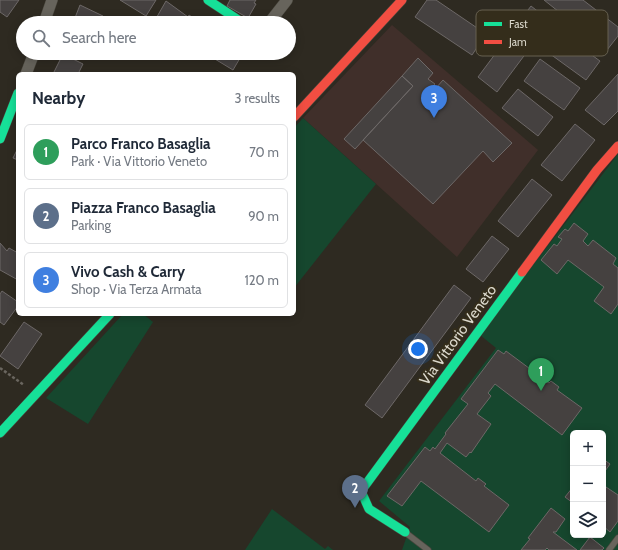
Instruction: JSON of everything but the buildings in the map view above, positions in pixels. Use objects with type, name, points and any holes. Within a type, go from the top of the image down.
[{"type":"street","points":[[46,16],[52,0]]},
{"type":"street","points":[[208,0],[232,16]]},
{"type":"street","points":[[274,16],[287,0]]},
{"type":"street","points":[[296,114],[402,0]]},
{"type":"street","points":[[27,72],[31,60]]},
{"type":"street","points":[[0,139],[16,99]]},
{"type":"street","points":[[0,110],[8,118]]},
{"type":"street","name":"Via Vittorio Veneto","points":[[405,532],[369,508],[361,491],[597,170],[618,146]]},
{"type":"street","points":[[0,433],[108,316]]},
{"type":"lane","points":[[405,532],[428,550]]},
{"type":"lane","points":[[609,550],[618,538]]},
{"type":"path","points":[[0,368],[37,393]]},
{"type":"shaded area","points":[[392,25],[538,150],[457,257],[303,118]]},
{"type":"green space","points":[[303,118],[376,184],[296,285],[296,126]]},
{"type":"green space","points":[[618,154],[618,550],[402,550],[410,527],[379,501],[496,348],[480,335]]},
{"type":"green space","points":[[121,316],[146,316],[153,322],[88,424],[46,398]]},
{"type":"green space","points":[[272,509],[325,549],[328,546],[333,550],[245,550]]},
{"type":"traffic: fast","points":[[208,0],[232,16]]},
{"type":"traffic: fast","points":[[0,139],[16,98]]},
{"type":"traffic: fast","points":[[405,532],[369,509],[361,491],[522,272]]},
{"type":"traffic: fast","points":[[0,433],[108,316]]},
{"type":"traffic: jam","points":[[296,115],[402,0]]},
{"type":"traffic: jam","points":[[522,272],[597,170],[618,146]]},
{"type":"place","name":"Vivo Cash & Carry","points":[[434,118]]},
{"type":"place","name":"Parco Franco Basaglia","points":[[541,391]]},
{"type":"place","name":"Piazza Franco Basaglia","points":[[355,508]]}]
